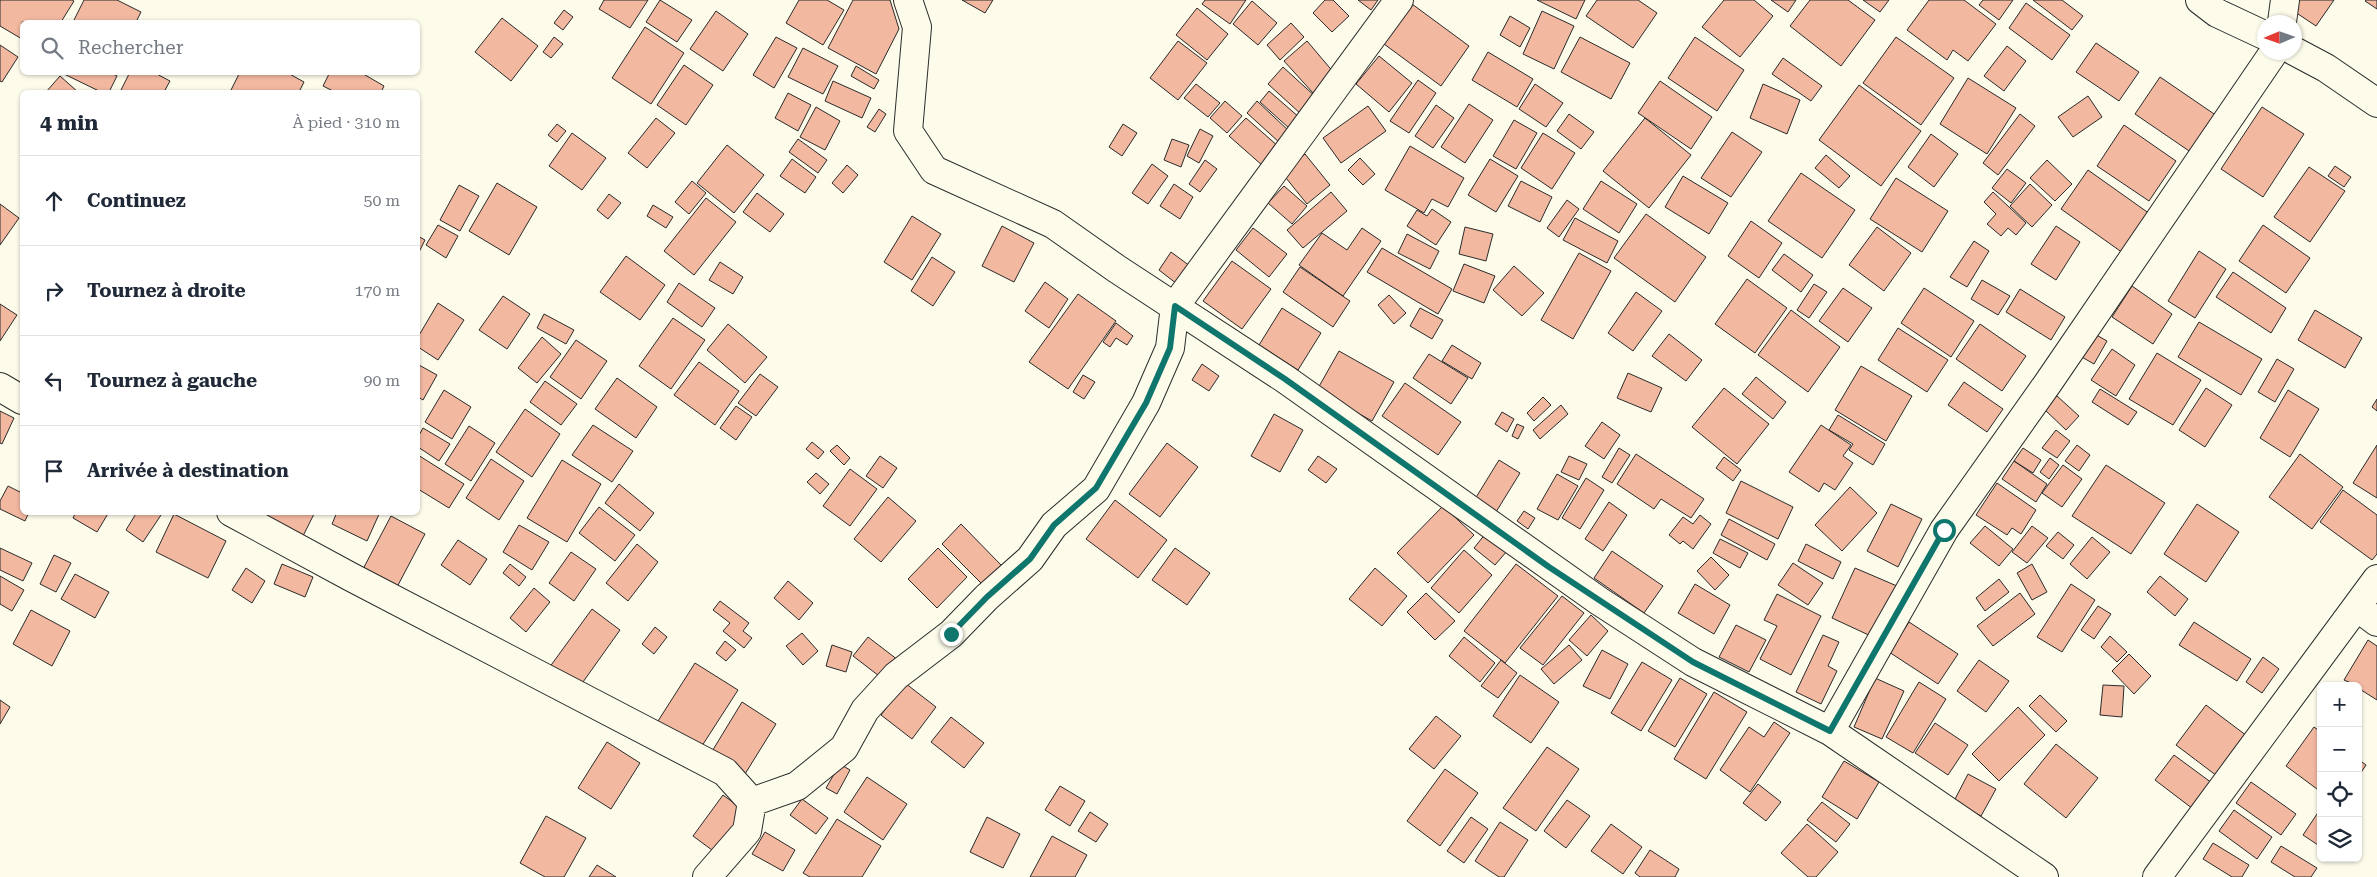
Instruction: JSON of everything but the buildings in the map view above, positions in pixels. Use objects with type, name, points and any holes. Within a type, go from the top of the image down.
[{"type":"street","points":[[908,0],[917,27],[908,131],[934,170],[1053,224],[1285,379],[1549,567],[1693,662],[1830,731],[2044,877]]},
{"type":"street","points":[[752,802],[797,786],[844,748],[865,710],[896,676],[951,634],[987,597],[1030,559],[1054,525],[1096,488],[1146,403],[1170,348],[1175,306],[1399,0]]},
{"type":"street","points":[[2200,0],[2217,12],[2257,32]]},
{"type":"street","points":[[2283,15],[2285,0]]},
{"type":"street","points":[[2302,55],[2326,68],[2377,103]]},
{"type":"street","points":[[1830,731],[1944,530],[2048,383],[2269,60]]},
{"type":"street","points":[[0,387],[20,399]]},
{"type":"street","points":[[236,515],[351,578],[725,772],[752,802]]},
{"type":"street","points":[[2157,877],[2367,614],[2377,578]]},
{"type":"street","points":[[707,877],[747,831],[752,802]]},
{"type":"route","points":[[951,634],[987,597],[1030,559],[1054,525],[1096,488],[1146,403],[1170,348],[1175,306],[1285,379],[1549,567],[1693,662],[1830,731],[1944,530]]}]
